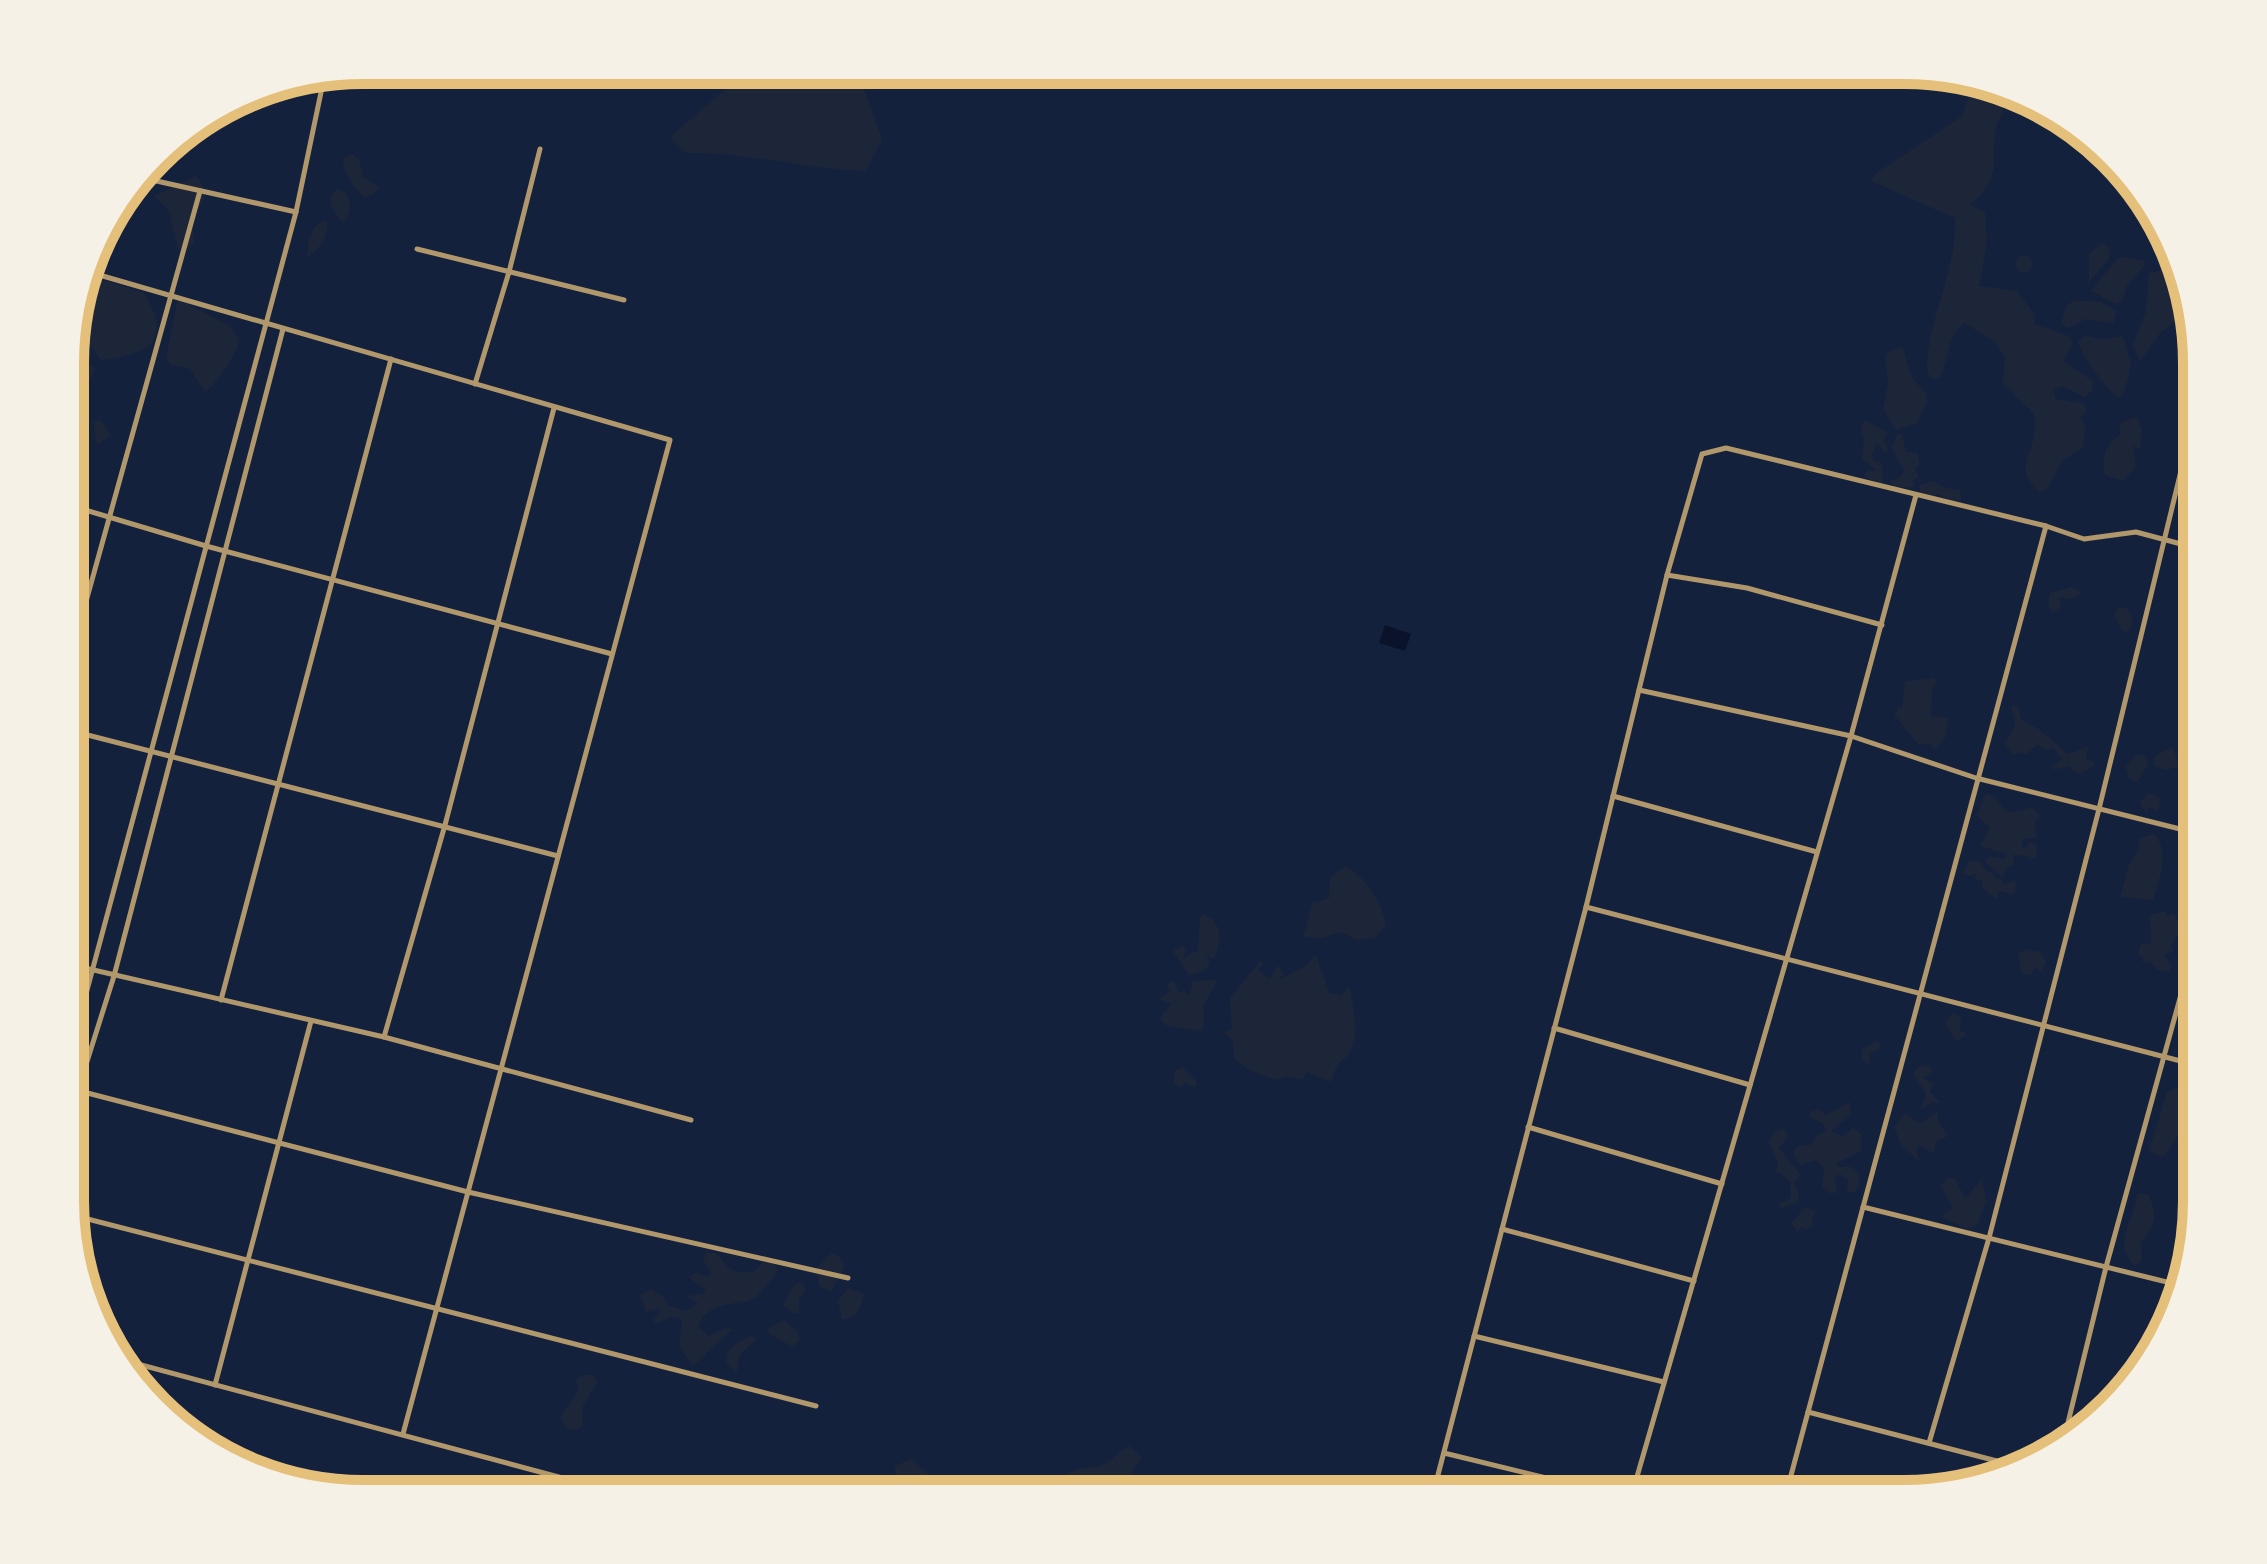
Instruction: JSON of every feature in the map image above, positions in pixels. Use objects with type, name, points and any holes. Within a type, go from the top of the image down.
[{"type":"street","points":[[85,1000],[296,212],[322,88]]},
{"type":"street","points":[[475,384],[509,272],[540,149]]},
{"type":"street","points":[[152,180],[296,212]]},
{"type":"street","points":[[84,610],[200,191]]},
{"type":"street","points":[[417,249],[624,300]]},
{"type":"street","points":[[99,275],[670,440],[403,1434]]},
{"type":"street","points":[[85,1061],[114,976],[283,329]]},
{"type":"street","points":[[221,1000],[391,359]]},
{"type":"street","points":[[384,1037],[445,825],[554,408]]},
{"type":"street","points":[[1437,1480],[1586,907],[1667,575],[1702,454],[1726,448],[2046,526],[2084,539],[2136,532],[2182,544]]},
{"type":"street","points":[[1929,1443],[1989,1238],[2041,1025],[2099,809],[2182,463]]},
{"type":"street","points":[[1636,1480],[1851,736],[1916,495]]},
{"type":"street","points":[[84,510],[206,546],[612,654]]},
{"type":"street","points":[[1790,1480],[2046,526]]},
{"type":"street","points":[[1667,575],[1747,588],[1882,625]]},
{"type":"street","points":[[1639,690],[1851,736],[1976,778],[2182,830]]},
{"type":"street","points":[[84,734],[558,856]]},
{"type":"street","points":[[1613,796],[1817,852]]},
{"type":"street","points":[[1586,907],[2182,1061]]},
{"type":"street","points":[[85,969],[384,1037],[691,1120]]},
{"type":"street","points":[[2067,1427],[2106,1267],[2182,991]]},
{"type":"street","points":[[215,1385],[311,1021]]},
{"type":"street","points":[[1554,1028],[1750,1085]]},
{"type":"street","points":[[85,1092],[468,1192],[848,1278]]},
{"type":"street","points":[[1528,1127],[1722,1184]]},
{"type":"street","points":[[1863,1207],[2170,1283]]},
{"type":"street","points":[[85,1218],[816,1406]]},
{"type":"street","points":[[1502,1229],[1694,1281]]},
{"type":"street","points":[[1474,1336],[1664,1382]]},
{"type":"street","points":[[137,1364],[568,1479]]},
{"type":"street","points":[[1808,1412],[2001,1462]]},
{"type":"street","points":[[1444,1453],[1554,1480]]},
{"type":"shaded area","points":[[731,85],[862,85],[882,139],[866,171],[732,155],[686,153],[670,137]]},
{"type":"shaded area","points":[[1975,94],[2004,103],[1996,130],[1993,173],[1986,188],[1970,204],[1985,212],[1987,242],[1979,286],[2017,291],[2035,315],[2034,324],[2069,336],[2073,344],[2063,361],[2093,381],[2092,391],[2085,397],[2061,386],[2053,390],[2056,399],[2083,403],[2087,411],[2081,418],[2085,427],[2083,447],[2061,462],[2048,488],[2040,492],[2026,473],[2034,438],[2034,414],[2003,384],[2005,357],[1995,342],[1965,323],[1954,334],[1939,379],[1930,378],[1927,370],[1932,331],[1952,256],[1955,218],[1871,181],[1875,174],[1962,116],[1969,97]]},
{"type":"shaded area","points":[[352,154],[359,159],[363,177],[379,187],[373,195],[364,197],[349,179],[343,158]]},
{"type":"shaded area","points":[[196,176],[205,196],[195,215],[194,242],[188,250],[178,249],[169,211],[154,196]]},
{"type":"shaded area","points":[[337,189],[345,192],[350,203],[349,215],[344,221],[331,206],[331,196]]},
{"type":"shaded area","points":[[327,220],[323,242],[307,257],[313,229]]},
{"type":"shaded area","points":[[2103,243],[2110,249],[2109,259],[2084,288],[2089,280],[2089,253]]},
{"type":"shaded area","points":[[2024,255],[2033,264],[2024,273],[2015,264]]},
{"type":"shaded area","points":[[2125,257],[2144,261],[2145,265],[2127,286],[2123,300],[2115,304],[2091,291],[2116,260]]},
{"type":"shaded area","points":[[2166,269],[2168,272],[2176,300],[2175,322],[2161,332],[2140,361],[2133,345],[2146,311],[2149,273]]},
{"type":"shaded area","points":[[107,281],[144,293],[157,324],[151,343],[132,354],[101,360],[85,339],[97,282]]},
{"type":"shaded area","points":[[178,299],[230,326],[239,340],[225,368],[205,392],[190,369],[170,364],[166,356]]},
{"type":"shaded area","points":[[2075,300],[2101,302],[2116,311],[2113,323],[2086,319],[2069,328],[2061,323],[2067,305]]},
{"type":"shaded area","points":[[2085,335],[2103,340],[2123,336],[2131,363],[2125,391],[2119,398],[2102,381],[2084,355],[2078,342]]},
{"type":"shaded area","points":[[1902,346],[1912,378],[1926,393],[1927,402],[1917,423],[1896,430],[1883,409],[1888,385],[1885,354]]},
{"type":"shaded area","points":[[84,357],[95,369],[84,388]]},
{"type":"shaded area","points":[[2137,417],[2142,431],[2140,449],[2133,446],[2136,467],[2123,481],[2105,475],[2106,452],[2111,442],[2121,434],[2119,423]]},
{"type":"shaded area","points":[[101,420],[111,435],[97,445],[93,422]]},
{"type":"shaded area","points":[[1864,420],[1887,432],[1884,441],[1888,450],[1885,453],[1877,443],[1872,455],[1874,462],[1879,461],[1883,467],[1882,484],[1864,477],[1866,471],[1876,470],[1862,459],[1864,439],[1861,429]]},
{"type":"shaded area","points":[[1902,434],[1906,452],[1917,453],[1920,464],[1915,469],[1919,477],[1913,480],[1915,487],[1896,488],[1890,481],[1901,476],[1904,470],[1891,448],[1897,435]]},
{"type":"shaded area","points":[[1933,481],[1945,488],[1960,490],[1961,500],[1956,502],[1936,494],[1927,500],[1921,498],[1919,485]]},
{"type":"shaded area","points":[[2071,587],[2080,591],[2079,595],[2071,599],[2059,597],[2061,607],[2053,613],[2048,605],[2050,593]]},
{"type":"shaded area","points":[[2119,607],[2128,609],[2133,621],[2129,632],[2122,631],[2114,614]]},
{"type":"shaded area","points":[[1385,625],[1411,634],[1405,651],[1379,643]]},
{"type":"shaded area","points":[[1934,678],[1937,682],[1932,690],[1931,716],[1948,718],[1945,738],[1935,750],[1929,743],[1919,745],[1894,715],[1899,707],[1902,709],[1905,681]]},
{"type":"shaded area","points":[[2013,706],[2018,706],[2021,719],[2040,730],[2068,754],[2088,747],[2086,760],[2094,761],[2094,766],[2078,774],[2068,766],[2055,770],[2051,767],[2062,759],[2053,748],[2046,750],[2037,745],[2025,755],[2022,752],[2013,755],[2005,743],[2014,727]]},
{"type":"shaded area","points":[[2172,747],[2180,766],[2166,770],[2154,765],[2155,756]]},
{"type":"shaded area","points":[[2136,754],[2145,756],[2148,763],[2138,782],[2129,779],[2126,767]]},
{"type":"shaded area","points":[[1986,793],[2008,811],[2032,807],[2040,816],[2035,823],[2036,837],[2023,840],[2021,844],[2025,850],[2029,842],[2036,844],[2037,857],[2030,860],[2027,856],[2013,855],[2014,864],[2005,870],[2003,877],[1985,862],[1990,857],[2005,859],[2007,854],[1980,846],[1990,828],[1977,815]]},
{"type":"shaded area","points":[[2149,793],[2159,797],[2160,807],[2157,811],[2149,807],[2146,814],[2139,802]]},
{"type":"shaded area","points":[[2154,834],[2163,857],[2153,900],[2120,897],[2129,865],[2138,851],[2139,838]]},
{"type":"shaded area","points":[[1970,860],[1979,861],[1995,879],[2001,878],[2003,885],[2016,880],[2015,891],[2012,894],[1999,891],[1996,899],[1982,888],[1982,881],[1975,879],[1976,874],[1968,876],[1963,872]]},
{"type":"shaded area","points":[[1346,866],[1372,891],[1386,924],[1375,938],[1357,940],[1340,932],[1322,938],[1303,937],[1312,903],[1329,898],[1330,878]]},
{"type":"shaded area","points":[[2165,911],[2168,916],[2174,914],[2182,926],[2171,945],[2173,952],[2165,954],[2171,964],[2169,972],[2158,970],[2150,962],[2141,963],[2145,959],[2138,955],[2141,943],[2151,944],[2150,915]]},
{"type":"shaded area","points":[[1204,914],[1218,928],[1218,946],[1214,958],[1206,956],[1210,962],[1205,971],[1189,975],[1173,951],[1182,946],[1186,950],[1184,957],[1198,950],[1200,917]]},
{"type":"shaded area","points":[[2025,949],[2040,952],[2046,961],[2042,971],[2035,968],[2030,975],[2022,974],[2018,954]]},
{"type":"shaded area","points":[[1316,955],[1329,993],[1341,995],[1350,986],[1355,1027],[1351,1050],[1339,1064],[1332,1082],[1306,1072],[1303,1080],[1285,1076],[1277,1080],[1251,1071],[1235,1060],[1232,1039],[1224,1033],[1232,1028],[1230,998],[1261,960],[1263,964],[1258,969],[1270,979],[1276,967],[1280,967],[1283,975],[1280,979],[1304,967]]},
{"type":"shaded area","points":[[1171,980],[1179,994],[1183,990],[1187,994],[1193,981],[1218,980],[1204,1004],[1203,1031],[1167,1026],[1160,1019],[1171,1004],[1159,999],[1170,991],[1167,985]]},
{"type":"shaded area","points":[[1952,1013],[1961,1018],[1960,1030],[1967,1034],[1957,1041],[1945,1023]]},
{"type":"shaded area","points":[[1878,1040],[1881,1048],[1870,1054],[1869,1065],[1862,1059],[1862,1050]]},
{"type":"shaded area","points":[[1931,1065],[1931,1073],[1923,1078],[1933,1083],[1930,1092],[1941,1103],[1931,1103],[1920,1110],[1926,1094],[1913,1074],[1918,1067]]},
{"type":"shaded area","points":[[1182,1067],[1196,1081],[1196,1088],[1186,1083],[1181,1087],[1173,1083],[1175,1071]]},
{"type":"shaded area","points":[[2177,1088],[2182,1090],[2182,1129],[2165,1155],[2160,1157],[2149,1150],[2167,1092]]},
{"type":"shaded area","points":[[1850,1102],[1851,1114],[1831,1131],[1843,1137],[1853,1128],[1861,1134],[1861,1151],[1837,1163],[1839,1167],[1849,1166],[1857,1171],[1860,1179],[1856,1191],[1847,1193],[1848,1180],[1840,1174],[1834,1178],[1837,1192],[1831,1194],[1822,1186],[1822,1165],[1815,1160],[1800,1165],[1793,1152],[1798,1146],[1811,1145],[1815,1137],[1826,1131],[1822,1123],[1810,1117],[1810,1112],[1818,1109],[1826,1115]]},
{"type":"shaded area","points":[[1938,1111],[1938,1121],[1948,1136],[1936,1141],[1934,1153],[1919,1145],[1916,1148],[1919,1161],[1901,1145],[1894,1127],[1905,1113],[1920,1124]]},
{"type":"shaded area","points":[[1785,1129],[1788,1137],[1779,1148],[1801,1175],[1794,1182],[1799,1194],[1797,1203],[1780,1208],[1779,1204],[1791,1198],[1790,1181],[1776,1171],[1778,1163],[1768,1141],[1776,1131]]},
{"type":"shaded area","points":[[1947,1178],[1955,1178],[1965,1199],[1982,1179],[1986,1201],[1977,1225],[1968,1229],[1941,1217],[1953,1208],[1941,1186]]},
{"type":"shaded area","points":[[2137,1194],[2148,1194],[2154,1214],[2150,1231],[2141,1242],[2142,1260],[2135,1266],[2128,1258],[2124,1240]]},
{"type":"shaded area","points":[[1806,1207],[1817,1212],[1812,1217],[1813,1226],[1807,1230],[1802,1227],[1797,1232],[1791,1223]]},
{"type":"shaded area","points":[[706,1253],[716,1253],[730,1268],[739,1272],[753,1272],[766,1260],[775,1263],[778,1271],[754,1299],[708,1312],[698,1326],[708,1336],[725,1328],[733,1329],[693,1366],[679,1347],[682,1319],[672,1317],[656,1324],[653,1320],[660,1313],[659,1308],[646,1312],[640,1295],[651,1289],[664,1297],[668,1305],[685,1311],[698,1303],[686,1296],[704,1294],[706,1290],[688,1277],[696,1273],[709,1277],[711,1273],[703,1260]]},
{"type":"shaded area","points":[[831,1253],[840,1257],[844,1266],[831,1292],[820,1287],[816,1269]]},
{"type":"shaded area","points":[[798,1283],[803,1284],[805,1292],[799,1299],[799,1313],[794,1314],[783,1305],[791,1289]]},
{"type":"shaded area","points":[[848,1288],[864,1294],[858,1312],[842,1320],[838,1301]]},
{"type":"shaded area","points":[[784,1320],[797,1331],[800,1340],[793,1347],[769,1334],[768,1329]]},
{"type":"shaded area","points":[[751,1335],[757,1339],[740,1354],[737,1374],[727,1364],[726,1355],[735,1344]]},
{"type":"shaded area","points":[[583,1375],[592,1375],[597,1382],[582,1408],[583,1426],[575,1430],[566,1428],[560,1417],[579,1390],[576,1380]]},
{"type":"shaded area","points":[[1130,1446],[1142,1458],[1131,1472],[1133,1480],[1062,1479],[1072,1471],[1103,1465]]},
{"type":"shaded area","points":[[912,1459],[931,1479],[900,1479],[895,1466]]}]
